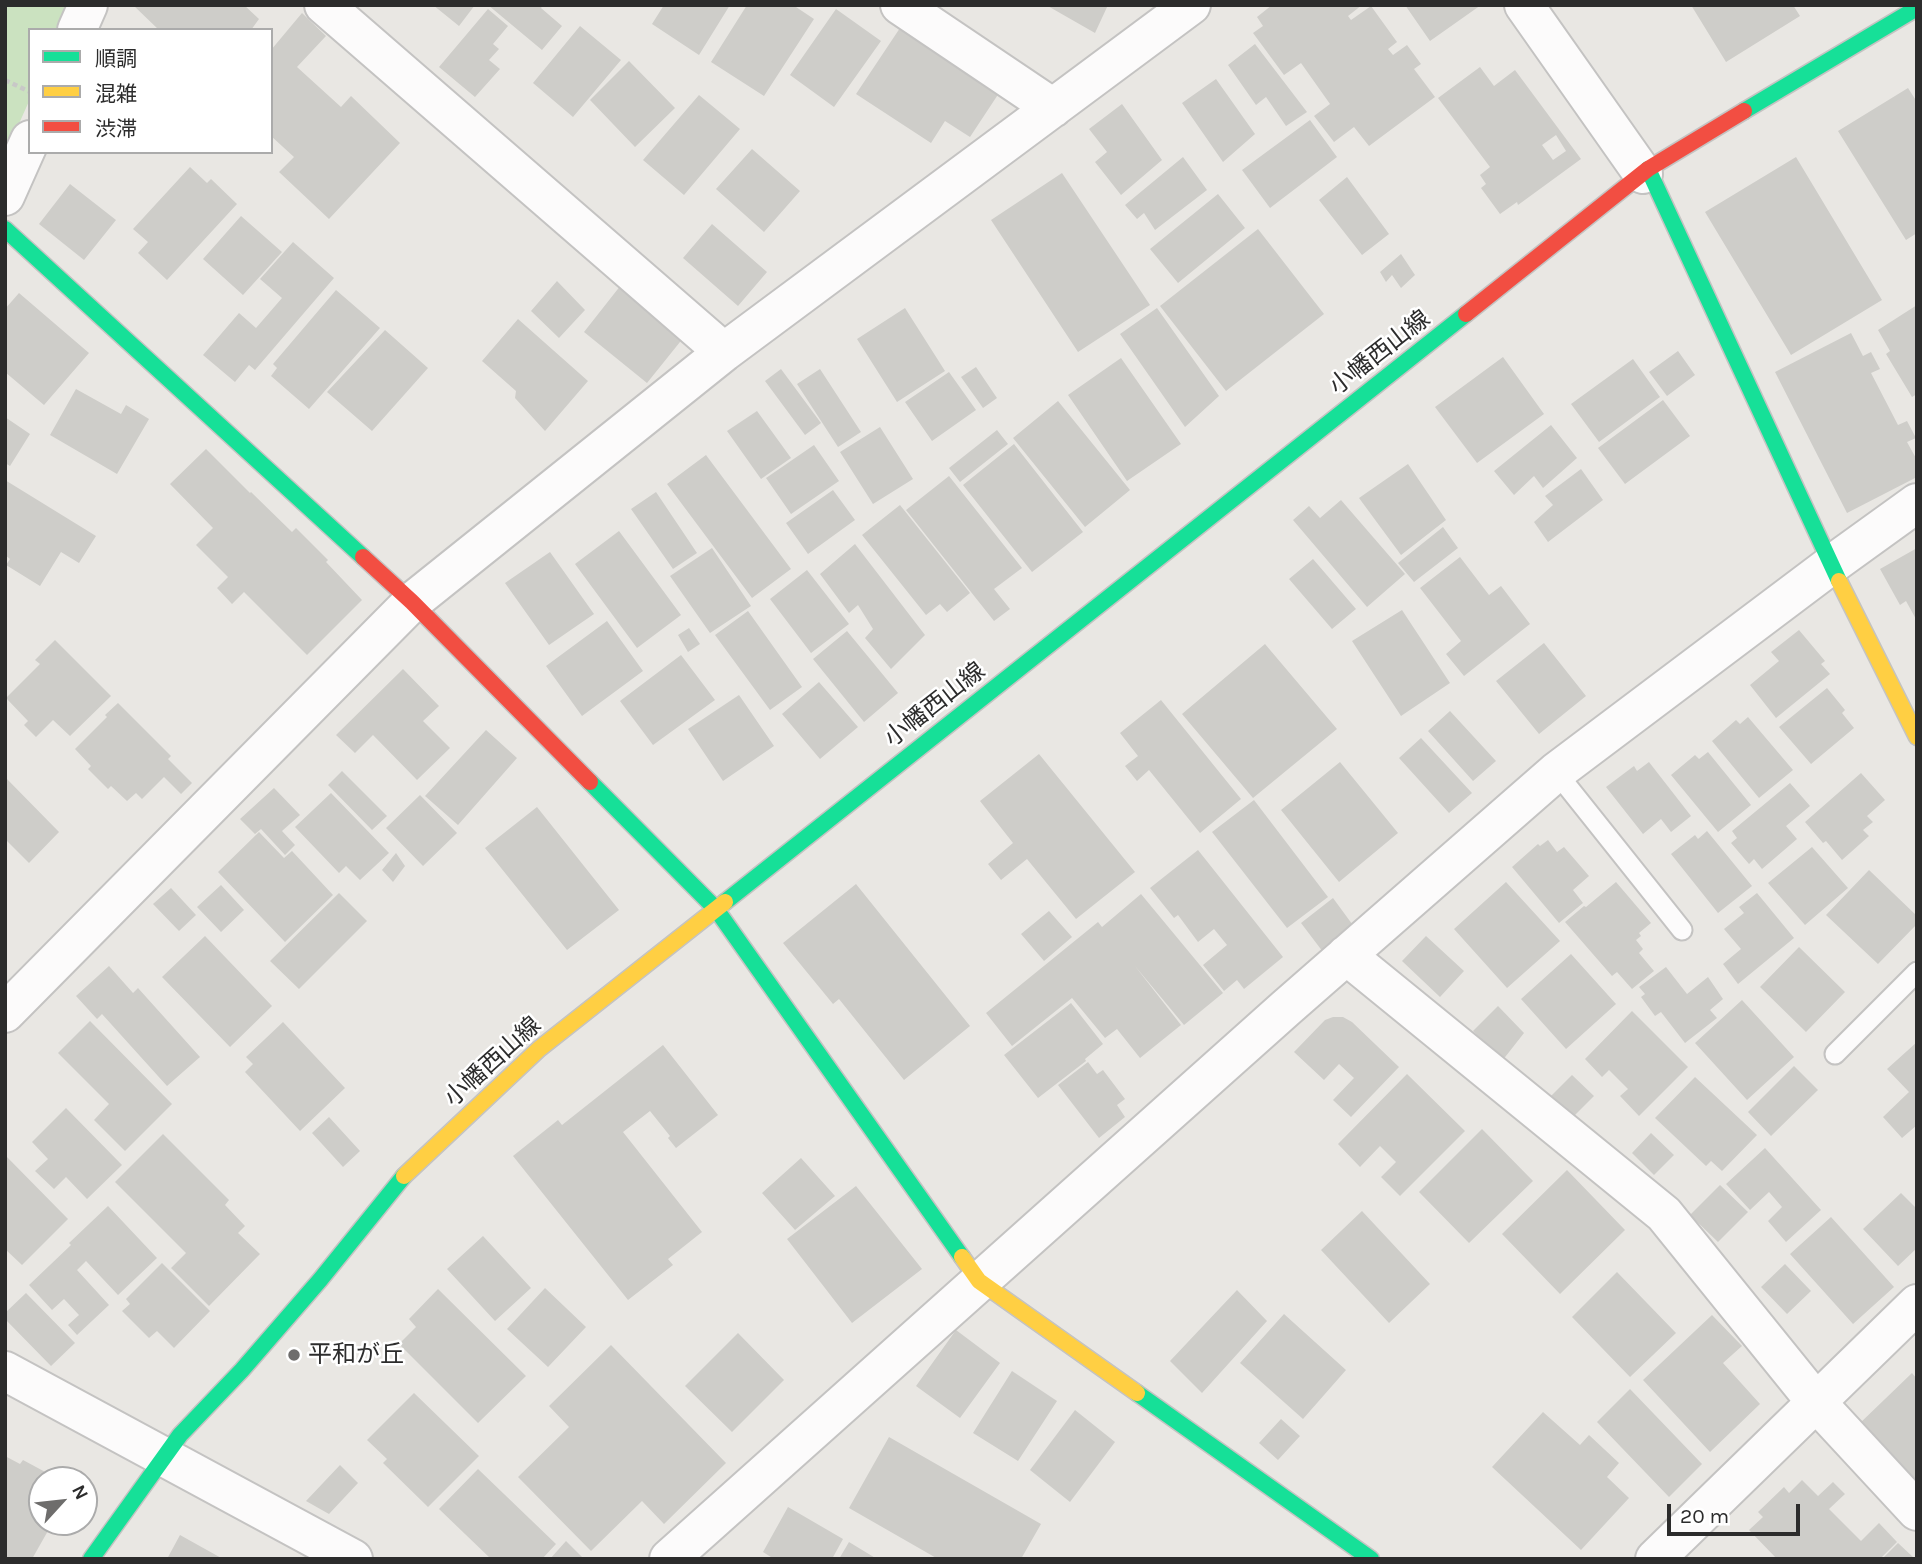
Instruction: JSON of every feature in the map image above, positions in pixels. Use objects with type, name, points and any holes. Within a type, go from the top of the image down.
[{"type":"street","points":[[78,28],[88,5]]},
{"type":"street","points":[[324,5],[724,352]]},
{"type":"street","points":[[900,5],[1053,108]]},
{"type":"street","points":[[5,1013],[412,601],[724,352],[1191,5]]},
{"type":"street","points":[[1524,5],[1645,172],[1831,565],[1917,737]]},
{"type":"street","name":"小幡西山線","points":[[91,1559],[180,1435],[242,1370],[320,1280],[406,1173],[540,1049],[1645,172],[1917,8]]},
{"type":"street","points":[[5,196],[28,144]]},
{"type":"street","points":[[5,229],[412,601],[716,909],[979,1281],[1371,1559]]},
{"type":"street","points":[[668,1559],[1346,955],[1556,772],[1917,503]]},
{"type":"street","points":[[1346,955],[1664,1214],[1816,1402],[1917,1511]]},
{"type":"street","points":[[1654,1559],[1917,1304]]},
{"type":"street","points":[[5,1371],[352,1559]]},
{"type":"lane","points":[[1556,772],[1682,930]]},
{"type":"lane","points":[[1835,1054],[1917,972]]},
{"type":"path","points":[[5,80],[28,91]]},
{"type":"green space","points":[[5,5],[71,5],[61,28],[28,28],[28,103],[5,155]]},
{"type":"building","points":[[133,5],[244,5],[259,19],[252,28],[157,28]]},
{"type":"building","points":[[433,5],[475,5],[459,26]]},
{"type":"building","points":[[488,5],[543,5],[541,8],[562,26],[542,50]]},
{"type":"building","points":[[664,5],[730,5],[699,55],[652,24]]},
{"type":"building","points":[[747,5],[793,5],[814,19],[764,96],[711,62]]},
{"type":"building","points":[[1046,5],[1108,5],[1095,33]]},
{"type":"building","points":[[1272,5],[1362,5],[1348,16],[1351,20],[1371,6],[1397,42],[1388,49],[1393,55],[1407,45],[1421,64],[1414,69],[1435,97],[1369,146],[1354,127],[1334,142],[1314,116],[1330,104],[1301,63],[1284,75],[1253,33],[1263,26],[1257,17]]},
{"type":"building","points":[[1405,5],[1481,5],[1430,41]]},
{"type":"building","points":[[1691,5],[1793,5],[1800,16],[1726,62]]},
{"type":"building","points":[[488,9],[508,26],[493,44],[499,49],[489,60],[500,69],[475,97],[439,67]]},
{"type":"building","points":[[836,9],[881,41],[834,107],[790,75]]},
{"type":"building","points":[[302,13],[326,36],[297,67],[341,107],[351,96],[400,143],[329,219],[279,172],[294,157],[273,138],[273,48]]},
{"type":"building","points":[[902,25],[1001,90],[970,137],[945,121],[931,143],[856,94]]},
{"type":"building","points":[[580,26],[621,60],[573,117],[533,83]]},
{"type":"building","points":[[1255,44],[1307,112],[1286,126],[1266,97],[1256,105],[1228,65]]},
{"type":"building","points":[[629,61],[675,108],[635,147],[590,100]]},
{"type":"building","points":[[1480,67],[1494,86],[1515,70],[1581,159],[1518,205],[1517,202],[1500,214],[1481,188],[1486,184],[1480,175],[1490,167],[1438,98]],"holes":[[[1556,135],[1566,151],[1553,160],[1542,145]]]},
{"type":"building","points":[[1216,79],[1255,134],[1223,162],[1182,103]]},
{"type":"building","points":[[1908,88],[1917,102],[1917,233],[1906,240],[1838,131]]},
{"type":"building","points":[[699,95],[740,129],[684,195],[643,160]]},
{"type":"building","points":[[1122,104],[1162,160],[1121,195],[1095,162],[1107,152],[1089,129]]},
{"type":"building","points":[[1310,120],[1337,157],[1270,208],[1242,170]]},
{"type":"building","points":[[752,149],[800,191],[764,232],[716,189]]},
{"type":"building","points":[[1183,157],[1207,190],[1155,230],[1144,213],[1137,219],[1125,205]]},
{"type":"building","points":[[1796,157],[1882,300],[1791,355],[1705,212]]},
{"type":"building","points":[[190,167],[207,183],[211,179],[237,204],[167,280],[138,253],[148,242],[133,229]]},
{"type":"building","points":[[1062,173],[1150,305],[1078,352],[991,220]]},
{"type":"building","points":[[1347,177],[1389,234],[1362,255],[1319,200]]},
{"type":"building","points":[[70,184],[116,220],[84,260],[39,224]]},
{"type":"building","points":[[1218,194],[1245,228],[1178,283],[1150,249]]},
{"type":"building","points":[[241,216],[282,252],[243,295],[203,259]]},
{"type":"building","points":[[712,224],[767,272],[738,306],[683,258]]},
{"type":"building","points":[[1258,229],[1324,314],[1226,391],[1160,306]]},
{"type":"building","points":[[293,242],[334,278],[255,370],[249,365],[235,382],[203,355],[239,313],[256,328],[282,298],[260,279]]},
{"type":"building","points":[[1401,254],[1415,275],[1401,288],[1392,275],[1386,282],[1380,272]]},
{"type":"building","points":[[557,281],[585,310],[559,338],[531,311]]},
{"type":"building","points":[[621,285],[684,337],[647,383],[584,332]]},
{"type":"building","points":[[336,290],[380,328],[309,409],[271,376],[277,368],[273,364]]},
{"type":"building","points":[[19,293],[89,353],[44,405],[5,372],[5,309]]},
{"type":"building","points":[[1917,305],[1917,394],[1912,397],[1886,354],[1890,351],[1878,330]]},
{"type":"building","points":[[905,308],[945,371],[897,402],[857,339]]},
{"type":"building","points":[[1157,308],[1219,396],[1185,427],[1120,334]]},
{"type":"building","points":[[518,319],[588,381],[545,431],[515,398],[516,391],[482,361]]},
{"type":"building","points":[[385,330],[428,368],[372,431],[327,392]]},
{"type":"building","points":[[1851,333],[1863,356],[1871,352],[1880,369],[1871,373],[1898,425],[1907,421],[1916,438],[1907,442],[1917,460],[1917,477],[1847,513],[1775,372]]},
{"type":"building","points":[[1678,351],[1695,375],[1667,396],[1649,372]]},
{"type":"building","points":[[1503,357],[1544,414],[1477,463],[1435,407]]},
{"type":"building","points":[[1121,358],[1181,444],[1127,481],[1068,395]]},
{"type":"building","points":[[1633,359],[1660,397],[1599,442],[1571,404]]},
{"type":"building","points":[[976,367],[997,398],[983,408],[961,377]]},
{"type":"building","points":[[781,369],[821,423],[805,435],[765,381]]},
{"type":"building","points":[[820,369],[861,432],[838,447],[797,384]]},
{"type":"building","points":[[949,372],[976,410],[932,441],[905,402]]},
{"type":"building","points":[[76,389],[121,414],[126,405],[149,419],[117,474],[50,435]]},
{"type":"building","points":[[1663,400],[1690,436],[1625,484],[1598,448]]},
{"type":"building","points":[[1058,401],[1130,490],[1085,527],[1013,438]]},
{"type":"building","points":[[757,411],[791,458],[761,479],[727,431]]},
{"type":"building","points":[[5,417],[30,434],[10,466],[5,463]]},
{"type":"building","points":[[1551,425],[1577,458],[1543,488],[1534,476],[1514,495],[1494,471]]},
{"type":"building","points":[[880,427],[913,479],[873,504],[840,452]]},
{"type":"building","points":[[997,430],[1008,444],[960,482],[949,468]]},
{"type":"building","points":[[1014,444],[1083,532],[1032,572],[963,485]]},
{"type":"building","points":[[814,445],[839,481],[791,514],[766,478]]},
{"type":"building","points":[[206,449],[292,532],[296,528],[362,600],[307,655],[244,592],[232,604],[217,588],[228,577],[196,545],[213,528],[170,484]]},
{"type":"building","points":[[706,455],[791,569],[752,598],[667,484]]},
{"type":"building","points":[[1408,464],[1446,520],[1401,555],[1359,498]]},
{"type":"building","points":[[1581,469],[1603,500],[1548,542],[1534,522],[1553,505],[1545,496]]},
{"type":"building","points":[[949,476],[1022,568],[994,589],[1010,609],[994,621],[906,510]]},
{"type":"building","points":[[5,480],[96,536],[79,563],[61,552],[40,586],[6,565],[10,559],[5,555]]},
{"type":"building","points":[[833,490],[855,520],[808,554],[786,523]]},
{"type":"building","points":[[656,492],[697,553],[673,569],[631,509]]},
{"type":"building","points":[[1341,500],[1405,574],[1367,607],[1293,520],[1309,506],[1320,518]]},
{"type":"building","points":[[900,505],[970,593],[947,612],[940,604],[926,615],[862,535]]},
{"type":"building","points":[[1443,527],[1458,548],[1414,582],[1398,563]]},
{"type":"building","points":[[619,531],[681,615],[637,648],[575,564]]},
{"type":"building","points":[[855,544],[925,635],[891,669],[865,638],[873,629],[858,605],[849,613],[820,574]]},
{"type":"building","points":[[712,548],[751,606],[710,633],[670,576]]},
{"type":"building","points":[[1917,548],[1917,621],[1906,601],[1900,605],[1880,569]]},
{"type":"building","points":[[550,552],[594,614],[549,645],[505,583]]},
{"type":"building","points":[[1460,557],[1489,595],[1501,586],[1530,624],[1464,676],[1446,654],[1461,641],[1420,588]]},
{"type":"building","points":[[1313,559],[1356,609],[1332,629],[1289,579]]},
{"type":"building","points":[[807,570],[849,624],[811,653],[770,599]]},
{"type":"building","points":[[1402,610],[1450,683],[1401,716],[1352,641]]},
{"type":"building","points":[[748,611],[802,687],[770,710],[715,635]]},
{"type":"building","points":[[607,621],[643,671],[582,716],[546,666]]},
{"type":"building","points":[[689,628],[700,644],[688,652],[678,635]]},
{"type":"building","points":[[1799,630],[1825,661],[1821,664],[1830,674],[1776,718],[1750,685],[1779,661],[1771,652]]},
{"type":"building","points":[[847,631],[898,693],[864,722],[813,659]]},
{"type":"building","points":[[55,640],[111,696],[70,736],[53,720],[36,737],[24,725],[28,721],[6,698],[40,664],[35,660]]},
{"type":"building","points":[[1544,643],[1586,696],[1539,734],[1496,681]]},
{"type":"building","points":[[1265,644],[1337,729],[1253,798],[1182,714]]},
{"type":"building","points":[[681,655],[715,700],[653,745],[620,701]]},
{"type":"building","points":[[403,669],[439,706],[423,721],[450,748],[417,780],[373,735],[355,753],[336,735]]},
{"type":"building","points":[[819,682],[858,727],[820,759],[782,714]]},
{"type":"building","points":[[1827,688],[1845,710],[1842,713],[1854,728],[1811,764],[1779,727]]},
{"type":"building","points":[[739,695],[774,746],[723,781],[688,729]]},
{"type":"building","points":[[1161,700],[1241,799],[1200,833],[1149,770],[1137,781],[1125,766],[1138,756],[1120,733]]},
{"type":"building","points":[[118,703],[171,756],[168,759],[192,783],[181,794],[164,777],[142,799],[136,793],[127,801],[111,786],[108,789],[88,769],[91,766],[75,749]]},
{"type":"building","points":[[1450,711],[1496,761],[1473,781],[1428,731]]},
{"type":"building","points":[[1748,717],[1793,770],[1759,798],[1712,741],[1736,720],[1740,724]]},
{"type":"building","points":[[486,730],[517,758],[458,825],[425,796]]},
{"type":"building","points":[[1421,738],[1472,793],[1449,813],[1399,758]]},
{"type":"building","points":[[1708,752],[1751,805],[1718,832],[1671,775],[1695,755],[1699,759]]},
{"type":"building","points":[[1039,754],[1135,872],[1076,919],[1027,859],[1001,880],[988,864],[1013,843],[980,801]]},
{"type":"building","points":[[1340,762],[1398,833],[1339,882],[1281,810]]},
{"type":"building","points":[[1649,762],[1691,816],[1671,832],[1661,819],[1643,834],[1606,787],[1634,766],[1637,771]]},
{"type":"building","points":[[342,771],[387,816],[372,830],[328,785]]},
{"type":"building","points":[[1861,773],[1885,800],[1867,816],[1873,822],[1863,830],[1869,836],[1842,860],[1805,822]]},
{"type":"building","points":[[5,777],[59,832],[29,863],[5,839]]},
{"type":"building","points":[[1790,783],[1810,806],[1786,826],[1797,839],[1762,869],[1754,859],[1749,864],[1731,843],[1737,838],[1732,831]]},
{"type":"building","points":[[274,788],[300,815],[282,831],[295,845],[285,855],[261,829],[255,834],[240,819]]},
{"type":"building","points":[[331,793],[389,853],[360,880],[346,866],[339,873],[295,827]]},
{"type":"building","points":[[420,795],[457,833],[423,866],[386,828]]},
{"type":"building","points":[[1254,800],[1328,897],[1287,928],[1212,832]]},
{"type":"building","points":[[537,807],[619,910],[567,950],[485,848]]},
{"type":"building","points":[[1707,831],[1752,886],[1718,913],[1671,854],[1695,835],[1698,839]]},
{"type":"building","points":[[259,832],[284,858],[292,851],[333,895],[285,942],[218,872]]},
{"type":"building","points":[[1548,840],[1557,852],[1564,847],[1589,876],[1573,890],[1583,903],[1559,923],[1512,867],[1538,844],[1540,846]]},
{"type":"building","points":[[1812,847],[1848,888],[1805,925],[1768,883]]},
{"type":"building","points":[[1198,850],[1283,957],[1244,989],[1237,980],[1224,991],[1203,965],[1227,945],[1214,929],[1198,942],[1178,915],[1174,918],[1150,888]]},
{"type":"building","points":[[396,853],[405,866],[393,882],[382,870]]},
{"type":"building","points":[[1869,870],[1917,916],[1917,924],[1878,964],[1826,915]]},
{"type":"building","points":[[1506,882],[1560,941],[1507,988],[1454,929]]},
{"type":"building","points":[[1616,882],[1651,923],[1639,933],[1641,936],[1636,940],[1643,949],[1639,953],[1654,971],[1632,989],[1617,972],[1612,976],[1565,922]]},
{"type":"building","points":[[856,884],[970,1026],[904,1080],[839,999],[833,1004],[783,943]]},
{"type":"building","points":[[221,885],[244,910],[221,932],[197,907]]},
{"type":"building","points":[[171,888],[196,915],[179,931],[153,904]]},
{"type":"building","points":[[339,893],[367,921],[299,989],[270,961]]},
{"type":"building","points":[[1757,893],[1794,938],[1738,984],[1723,964],[1741,949],[1724,929],[1744,913],[1739,907]]},
{"type":"building","points":[[1141,894],[1223,993],[1184,1025],[1135,966],[1181,1025],[1140,1058],[1117,1029],[1105,1038],[1072,998],[1012,1046],[986,1013],[1098,922],[1102,927]]},
{"type":"building","points":[[1333,898],[1355,928],[1323,952],[1301,923]]},
{"type":"building","points":[[1049,911],[1072,937],[1044,961],[1021,934]]},
{"type":"building","points":[[205,936],[272,1006],[230,1047],[162,977]]},
{"type":"building","points":[[1426,936],[1464,971],[1440,997],[1402,961]]},
{"type":"building","points":[[1799,947],[1845,992],[1806,1032],[1760,987]]},
{"type":"building","points":[[1571,954],[1616,1004],[1566,1049],[1521,999]]},
{"type":"building","points":[[109,966],[133,993],[138,988],[200,1057],[167,1086],[102,1014],[97,1019],[76,996]]},
{"type":"building","points":[[1666,967],[1687,994],[1708,977],[1723,999],[1710,1010],[1717,1018],[1685,1043],[1661,1012],[1655,1016],[1641,997],[1645,994],[1639,987]]},
{"type":"building","points":[[1742,1000],[1794,1057],[1747,1100],[1695,1043]]},
{"type":"building","points":[[1071,1003],[1103,1044],[1085,1059],[1086,1061],[1038,1098],[1004,1055]]},
{"type":"building","points":[[1498,1006],[1524,1033],[1502,1061],[1473,1031]]},
{"type":"building","points":[[1632,1011],[1688,1067],[1639,1116],[1620,1096],[1628,1089],[1609,1070],[1602,1077],[1585,1059]]},
{"type":"building","points":[[1343,1017],[1352,1022],[1399,1067],[1351,1117],[1333,1100],[1354,1078],[1339,1064],[1324,1080],[1294,1052],[1325,1020]]},
{"type":"building","points":[[90,1021],[172,1104],[125,1151],[94,1120],[109,1104],[58,1053]]},
{"type":"building","points":[[283,1022],[345,1088],[300,1131],[245,1072],[253,1064],[246,1057]]},
{"type":"building","points":[[1917,1042],[1917,1125],[1902,1138],[1883,1117],[1909,1092],[1887,1069]]},
{"type":"building","points":[[663,1045],[718,1115],[676,1148],[650,1111],[623,1132],[702,1232],[668,1259],[673,1265],[628,1300],[513,1156],[558,1120],[562,1125]]},
{"type":"building","points":[[1088,1062],[1097,1074],[1103,1070],[1125,1099],[1117,1105],[1125,1117],[1099,1138],[1058,1085]]},
{"type":"building","points":[[1794,1066],[1818,1090],[1771,1136],[1748,1112]]},
{"type":"building","points":[[1407,1074],[1465,1131],[1400,1196],[1381,1177],[1396,1162],[1380,1146],[1360,1167],[1338,1144]]},
{"type":"building","points":[[1572,1075],[1594,1096],[1569,1121],[1548,1099]]},
{"type":"building","points":[[1695,1077],[1757,1135],[1722,1171],[1711,1161],[1706,1166],[1655,1118]]},
{"type":"building","points":[[66,1108],[122,1165],[87,1199],[66,1177],[54,1189],[35,1171],[48,1159],[32,1142]]},
{"type":"building","points":[[329,1117],[360,1151],[343,1167],[312,1133]]},
{"type":"building","points":[[1482,1129],[1533,1181],[1469,1243],[1419,1192]]},
{"type":"building","points":[[1651,1133],[1674,1155],[1654,1175],[1632,1153]]},
{"type":"building","points":[[163,1134],[229,1200],[225,1205],[245,1226],[238,1233],[260,1254],[209,1306],[171,1268],[186,1253],[115,1182]]},
{"type":"building","points":[[1765,1148],[1821,1210],[1786,1242],[1768,1221],[1782,1207],[1769,1192],[1750,1210],[1726,1184]]},
{"type":"building","points":[[5,1155],[68,1219],[22,1265],[5,1249]]},
{"type":"building","points":[[801,1158],[835,1196],[795,1230],[762,1193]]},
{"type":"building","points":[[1567,1170],[1625,1230],[1560,1294],[1502,1234]]},
{"type":"building","points":[[1720,1185],[1748,1212],[1718,1242],[1690,1215]]},
{"type":"building","points":[[856,1186],[922,1269],[852,1323],[787,1239]]},
{"type":"building","points":[[1901,1193],[1917,1209],[1917,1248],[1898,1266],[1863,1229]]},
{"type":"building","points":[[108,1206],[157,1258],[118,1295],[86,1261],[77,1270],[109,1305],[77,1335],[68,1325],[79,1315],[64,1299],[52,1310],[29,1285]]},
{"type":"building","points":[[1362,1211],[1430,1284],[1389,1323],[1321,1250]]},
{"type":"building","points":[[1831,1217],[1894,1287],[1853,1324],[1790,1254]]},
{"type":"building","points":[[483,1236],[531,1288],[495,1321],[447,1269]]},
{"type":"building","points":[[162,1263],[210,1311],[174,1348],[157,1331],[149,1338],[122,1311],[130,1304],[126,1299]]},
{"type":"building","points":[[1785,1264],[1811,1291],[1787,1314],[1761,1287]]},
{"type":"building","points":[[1617,1272],[1676,1333],[1630,1377],[1572,1317]]},
{"type":"building","points":[[545,1288],[586,1327],[548,1367],[507,1329]]},
{"type":"building","points":[[438,1289],[526,1376],[478,1423],[399,1344],[416,1327],[409,1319]]},
{"type":"building","points":[[1237,1290],[1267,1321],[1202,1393],[1170,1361]]},
{"type":"building","points":[[26,1293],[75,1343],[51,1366],[5,1319],[5,1313]]},
{"type":"building","points":[[1284,1314],[1346,1370],[1303,1419],[1240,1363]]},
{"type":"building","points":[[1712,1315],[1742,1346],[1723,1363],[1760,1404],[1710,1452],[1643,1380]]},
{"type":"building","points":[[956,1330],[1000,1363],[960,1418],[916,1386]]},
{"type":"building","points":[[738,1333],[784,1380],[732,1432],[685,1386]]},
{"type":"building","points":[[611,1345],[726,1463],[664,1524],[642,1501],[591,1551],[518,1477],[569,1427],[549,1406]]},
{"type":"building","points":[[1012,1371],[1057,1401],[1018,1461],[973,1433]]},
{"type":"building","points":[[1912,1373],[1917,1379],[1917,1488],[1858,1425]]},
{"type":"building","points":[[1630,1389],[1702,1464],[1669,1497],[1597,1422]]},
{"type":"building","points":[[414,1393],[479,1456],[428,1507],[383,1463],[387,1459],[367,1440]]},
{"type":"building","points":[[1075,1410],[1115,1442],[1070,1502],[1030,1470]]},
{"type":"building","points":[[1543,1412],[1580,1445],[1589,1435],[1619,1463],[1607,1477],[1629,1498],[1581,1550],[1492,1467]]},
{"type":"building","points":[[1281,1419],[1300,1436],[1278,1460],[1259,1443]]},
{"type":"building","points":[[889,1437],[1041,1524],[1021,1559],[938,1559],[849,1508]]},
{"type":"building","points":[[5,1456],[20,1464],[23,1460],[34,1466],[28,1466],[28,1536],[45,1536],[32,1559],[5,1559]]},
{"type":"building","points":[[340,1465],[358,1483],[329,1514],[306,1501]]},
{"type":"building","points":[[478,1469],[556,1544],[542,1559],[491,1559],[439,1509]]},
{"type":"building","points":[[1802,1480],[1818,1496],[1833,1482],[1845,1494],[1829,1509],[1861,1541],[1879,1523],[1897,1542],[1880,1559],[1777,1559],[1749,1530],[1763,1517],[1758,1512],[1784,1487],[1789,1493]]},
{"type":"building","points":[[788,1507],[843,1539],[832,1559],[774,1559],[763,1552]]},
{"type":"building","points":[[180,1535],[223,1559],[167,1559]]},
{"type":"building","points":[[566,1541],[584,1559],[550,1559]]},
{"type":"building","points":[[849,1542],[877,1559],[839,1559]]},
{"type":"building","points":[[1898,1543],[1913,1557],[1882,1559]]},
{"type":"traffic: fast","points":[[1744,111],[1917,8]]},
{"type":"traffic: fast","points":[[1648,169],[1839,581]]},
{"type":"traffic: fast","points":[[5,229],[363,557]]},
{"type":"traffic: fast","points":[[725,902],[1466,314]]},
{"type":"traffic: fast","points":[[590,782],[716,909],[962,1257]]},
{"type":"traffic: fast","points":[[91,1559],[180,1435],[242,1370],[320,1280],[404,1176]]},
{"type":"traffic: fast","points":[[1137,1393],[1371,1559]]},
{"type":"traffic: slow","points":[[1839,581],[1917,737]]},
{"type":"traffic: slow","points":[[404,1176],[539,1049],[725,902]]},
{"type":"traffic: slow","points":[[962,1257],[979,1281],[1137,1393]]},
{"type":"traffic: jam","points":[[1466,314],[1648,169],[1744,111]]},
{"type":"traffic: jam","points":[[363,557],[412,602],[590,782]]},
{"type":"place","name":"平和が丘","points":[[294,1355]]}]
